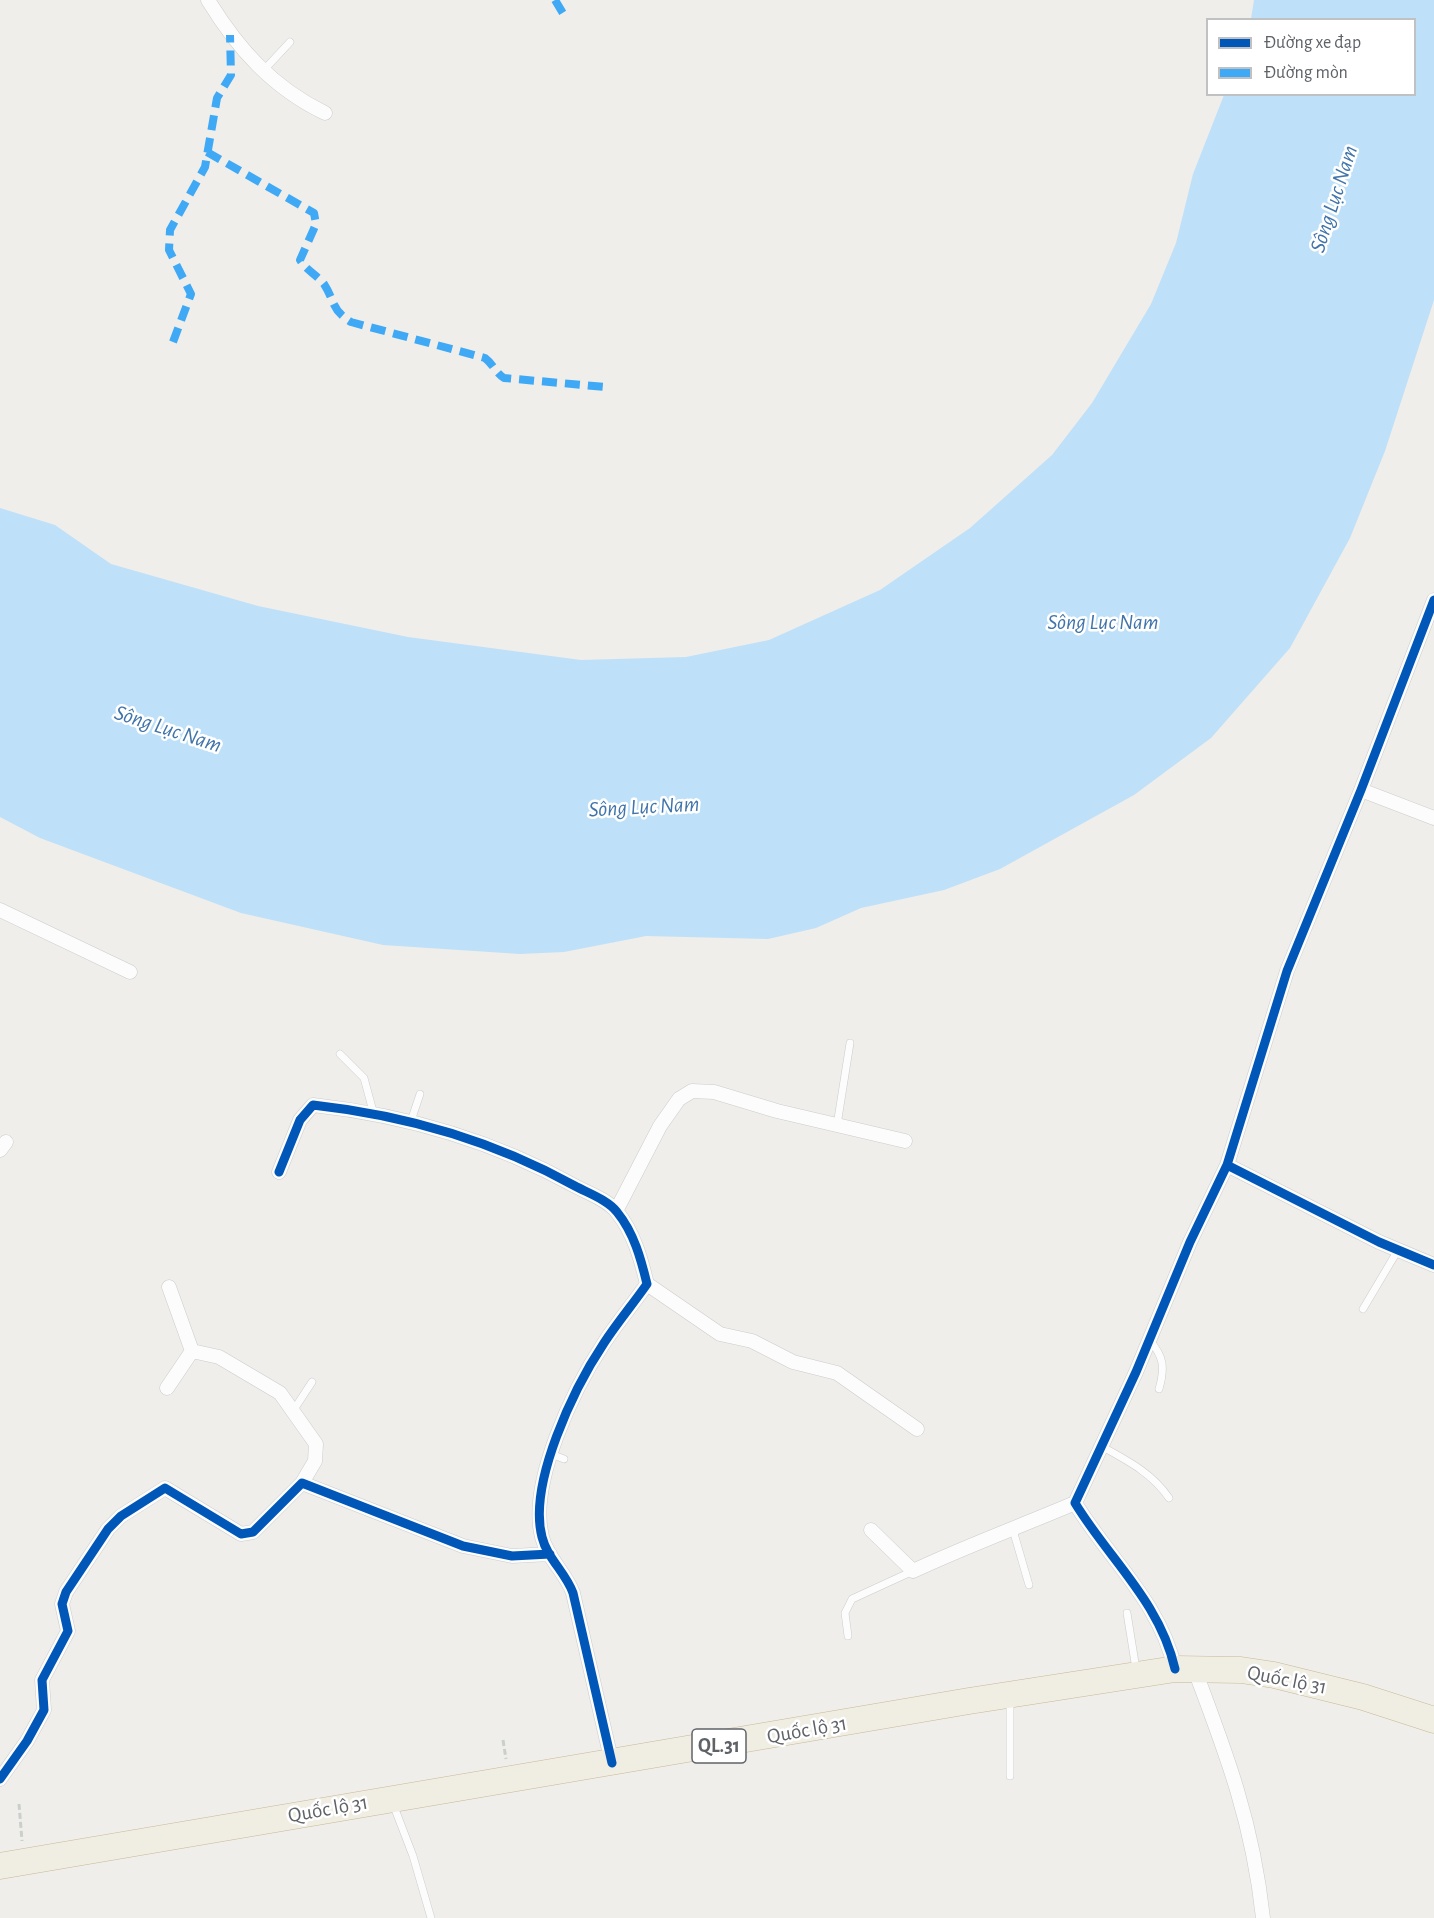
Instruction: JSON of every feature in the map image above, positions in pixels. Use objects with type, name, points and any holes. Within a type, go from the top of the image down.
[{"type":"highway","name":"Quốc lộ 31","points":[[11,1864],[391,1798],[970,1706],[1010,1695],[1137,1674],[1184,1669],[1274,1675],[1363,1697],[1434,1720]]},
{"type":"street","points":[[208,0],[230,35],[263,72],[306,103],[326,113]]},
{"type":"street","points":[[871,1530],[913,1571],[980,1540],[1013,1530],[1075,1503],[1149,1340],[1190,1242],[1227,1165],[1287,971],[1361,790],[1434,600]]},
{"type":"street","points":[[1361,790],[1434,818]]},
{"type":"street","points":[[0,910],[130,972]]},
{"type":"street","points":[[616,1211],[660,1126],[680,1099],[692,1091],[714,1092],[905,1141]]},
{"type":"street","points":[[279,1173],[300,1120],[313,1105],[411,1121],[521,1159],[565,1180],[616,1211],[637,1248],[647,1284],[720,1334],[752,1341],[794,1362],[837,1372],[917,1429]]},
{"type":"street","points":[[1227,1165],[1398,1250],[1434,1265]]},
{"type":"street","points":[[612,1763],[573,1593],[542,1539],[539,1514],[583,1378],[647,1284]]},
{"type":"street","points":[[170,1287],[192,1351]]},
{"type":"street","points":[[167,1388],[192,1351]]},
{"type":"street","points":[[0,1779],[27,1741],[44,1710],[42,1680],[68,1631],[62,1604],[66,1592],[108,1529],[121,1516],[165,1488],[204,1509],[234,1530],[247,1535],[302,1483],[318,1452],[316,1444],[280,1393],[219,1357],[192,1351]]},
{"type":"street","points":[[302,1483],[463,1546],[512,1556],[550,1554]]},
{"type":"street","points":[[1075,1503],[1156,1615],[1171,1650],[1184,1669],[1243,1801],[1254,1848],[1263,1918]]},
{"type":"lane","points":[[263,72],[290,42]]},
{"type":"lane","points":[[837,1125],[850,1043]]},
{"type":"lane","points":[[340,1054],[364,1078],[374,1115]]},
{"type":"lane","points":[[411,1121],[420,1094]]},
{"type":"lane","points":[[1363,1309],[1398,1250]]},
{"type":"lane","points":[[1149,1340],[1160,1352],[1163,1364],[1159,1389]]},
{"type":"lane","points":[[294,1411],[312,1382]]},
{"type":"lane","points":[[1101,1446],[1144,1470],[1170,1498]]},
{"type":"lane","points":[[1013,1530],[1029,1585]]},
{"type":"lane","points":[[848,1636],[845,1613],[852,1599],[913,1571]]},
{"type":"lane","points":[[1127,1613],[1137,1674]]},
{"type":"lane","points":[[1010,1695],[1010,1776]]},
{"type":"lane","points":[[391,1798],[413,1856],[431,1918]]},
{"type":"path","points":[[11,1864],[19,1804]]},
{"type":"water","name":"Sông Lục Nam","points":[[1254,0],[1434,0],[1434,300],[1385,451],[1350,538],[1290,648],[1211,738],[1134,795],[1000,869],[944,890],[861,908],[816,928],[768,939],[646,936],[564,952],[520,954],[383,945],[241,913],[40,838],[0,817],[0,508],[55,525],[111,564],[258,606],[408,637],[581,660],[686,657],[769,640],[880,590],[970,528],[1052,455],[1092,403],[1151,304],[1176,243],[1193,174],[1224,96],[1416,96],[1416,18],[1251,18]]},
{"type":"marked path","points":[[555,0],[564,15]]},
{"type":"marked path","points":[[173,342],[191,294],[169,250],[170,230],[205,167],[217,98],[231,75],[230,35]]},
{"type":"marked path","points":[[207,152],[314,213],[316,224],[300,260],[324,284],[337,309],[351,322],[485,358],[504,378],[606,387]]},
{"type":"cycle path","points":[[1434,600],[1361,790],[1287,971],[1227,1165],[1379,1242],[1434,1265]]},
{"type":"cycle path","points":[[279,1172],[300,1120],[313,1105],[415,1123],[480,1143],[544,1170],[603,1200],[623,1220],[632,1237],[647,1284],[592,1362],[568,1410],[548,1464],[539,1515],[544,1545],[573,1593],[612,1763]]},
{"type":"cycle path","points":[[1175,1669],[1168,1645],[1146,1602],[1075,1503],[1136,1372],[1190,1242],[1227,1165]]},
{"type":"cycle path","points":[[0,1779],[27,1741],[44,1710],[42,1680],[68,1631],[62,1604],[66,1592],[108,1529],[121,1516],[165,1488],[241,1534],[253,1532],[302,1483],[463,1546],[512,1556],[550,1554]]}]
